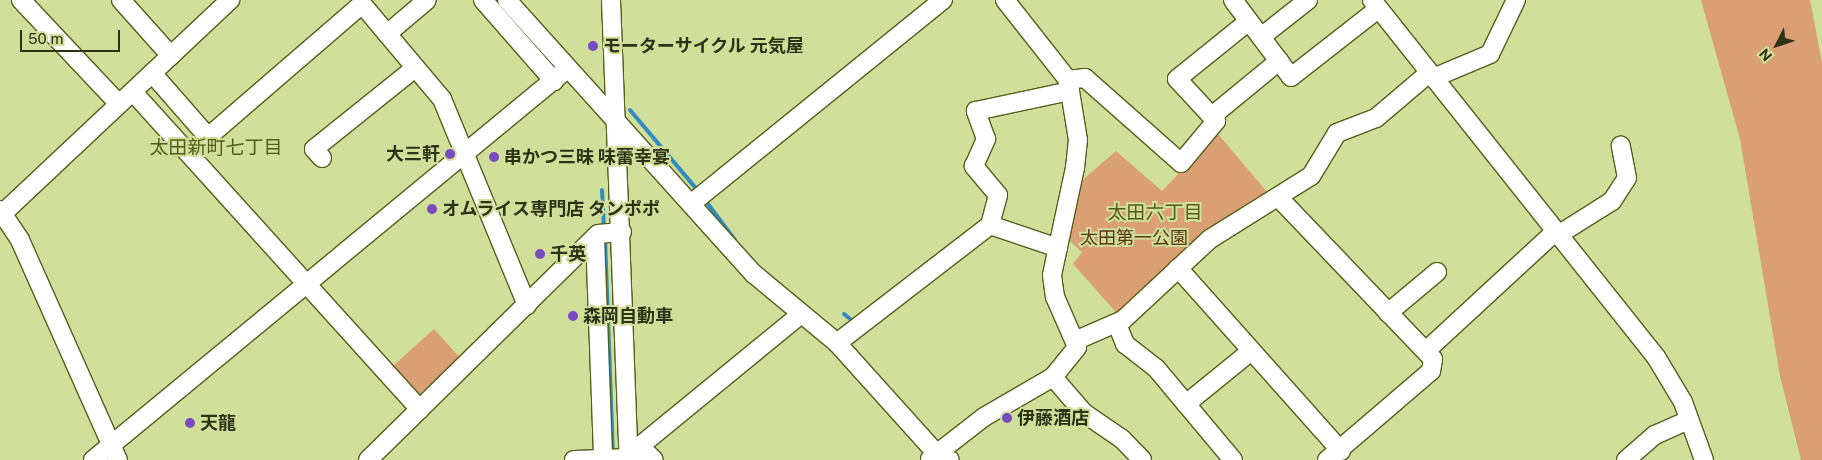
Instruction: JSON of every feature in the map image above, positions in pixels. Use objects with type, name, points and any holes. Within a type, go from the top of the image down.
[{"type":"street","points":[[21,0],[119,104]]},
{"type":"street","points":[[121,0],[171,56]]},
{"type":"street","points":[[115,453],[20,240],[1,213],[230,0]]},
{"type":"street","points":[[386,34],[427,0]]},
{"type":"street","points":[[484,0],[561,75],[615,120],[698,198],[754,274],[800,315],[837,343],[938,458],[984,417],[1053,377],[1071,356],[1077,340],[1053,289],[1058,248],[1077,150],[1069,86],[1005,0]]},
{"type":"street","points":[[507,0],[561,75]]},
{"type":"street","points":[[611,0],[615,120],[607,234],[621,457]]},
{"type":"street","points":[[698,198],[943,0]]},
{"type":"street","points":[[1233,0],[1291,77],[1375,4],[1556,234],[1656,357],[1688,420],[1704,460]]},
{"type":"street","points":[[1261,37],[1308,0]]},
{"type":"street","points":[[1077,340],[1117,324],[1210,239],[1279,198],[1311,176],[1337,133],[1376,118],[1431,76],[1490,54],[1516,0]]},
{"type":"street","points":[[152,74],[208,136],[362,4],[442,99],[527,305]]},
{"type":"street","points":[[837,343],[990,225],[998,195],[974,166],[986,140],[976,112],[1069,86],[1085,78],[1181,164],[1216,120],[1177,79],[1249,21]]},
{"type":"street","points":[[1212,116],[1279,61]]},
{"type":"street","points":[[322,158],[314,149],[415,68]]},
{"type":"street","points":[[93,460],[115,453],[304,286],[466,156],[561,75]]},
{"type":"street","points":[[133,92],[304,286],[420,410]]},
{"type":"street","points":[[1428,349],[1556,234],[1612,201],[1627,178],[1621,146]]},
{"type":"street","points":[[1178,268],[1251,351],[1334,456],[1431,371],[1428,349],[1388,313],[1279,198]]},
{"type":"street","points":[[990,225],[1058,248]]},
{"type":"street","points":[[368,460],[527,305],[607,234]]},
{"type":"street","points":[[607,234],[621,457]]},
{"type":"street","points":[[1388,313],[1437,272]]},
{"type":"street","points":[[621,457],[800,315]]},
{"type":"street","points":[[1117,324],[1125,344],[1156,368],[1233,460]]},
{"type":"street","points":[[1186,404],[1251,351]]},
{"type":"street","points":[[1053,377],[1084,413],[1122,439],[1142,460]]},
{"type":"street","points":[[1626,460],[1654,435],[1688,420]]},
{"type":"street","points":[[389,460],[390,439]]},
{"type":"street","points":[[574,460],[621,457],[654,460]]},
{"type":"green space","points":[[1701,0],[1810,0],[1822,63],[1822,460],[1801,460],[1780,376],[1740,139]]},
{"type":"green space","name":"太田第一公園","points":[[1217,133],[1274,200],[1210,239],[1123,320],[1073,264],[1082,252],[1061,233],[1072,189],[1116,151],[1162,191]]},
{"type":"green space","points":[[434,329],[460,358],[416,397],[390,368]]},
{"type":"waterway","points":[[630,110],[699,192]]},
{"type":"waterway","points":[[602,190],[604,228]]},
{"type":"waterway","points":[[705,200],[735,240]]},
{"type":"waterway","points":[[605,238],[613,453]]},
{"type":"waterway","points":[[844,314],[855,323]]},
{"type":"place","name":"モーターサイクル 元気屋","points":[[593,46]]},
{"type":"place","name":"大三軒","points":[[450,154]]},
{"type":"place","name":"串かつ三昧 味蕾幸宴","points":[[494,157]]},
{"type":"place","name":"オムライス専門店 タンポポ","points":[[432,209]]},
{"type":"place","name":"千英","points":[[540,254]]},
{"type":"place","name":"森岡自動車","points":[[573,316]]},
{"type":"place","name":"伊藤酒店","points":[[1007,418]]},
{"type":"place","name":"天龍","points":[[190,423]]},
{"type":"district","name":"太田新町七丁目","points":[[216,148]]},
{"type":"district","name":"太田六丁目","points":[[1155,213]]}]
